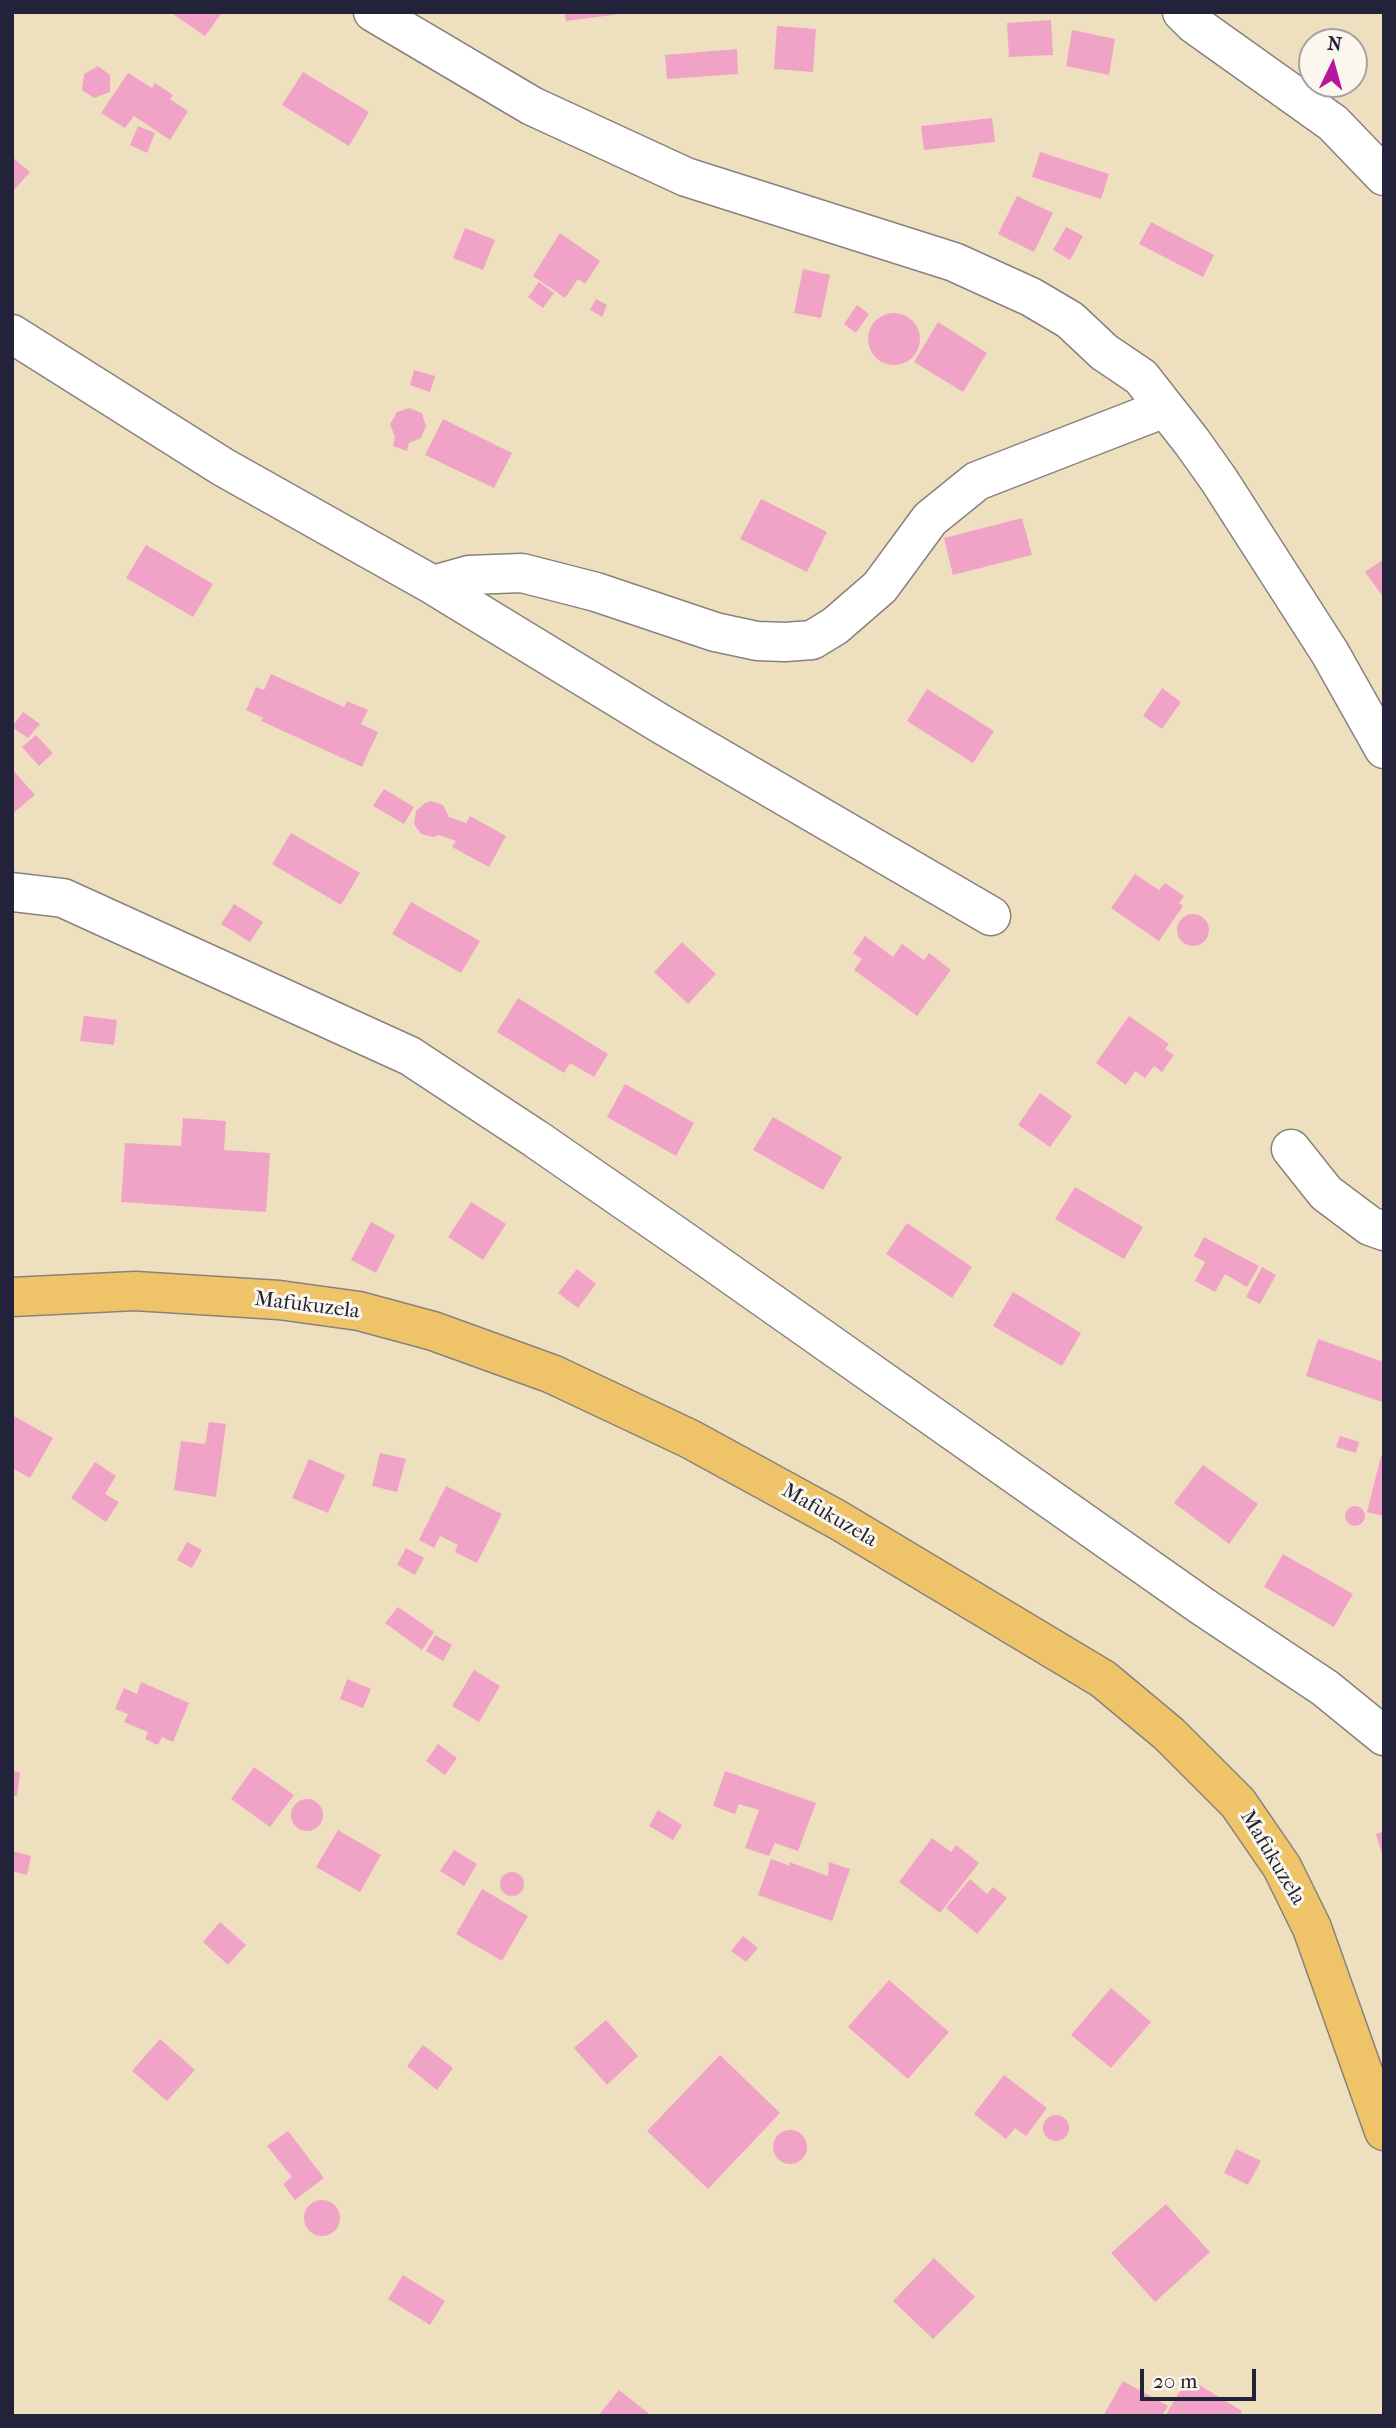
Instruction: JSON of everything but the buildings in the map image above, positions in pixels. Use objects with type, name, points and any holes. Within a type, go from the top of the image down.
[{"type":"main road","name":"Mafukuzela","points":[[12,1297],[135,1291],[279,1300],[359,1311],[433,1331],[552,1374],[690,1439],[838,1520],[1103,1679],[1169,1734],[1238,1803],[1282,1867],[1312,1928],[1384,2131]]},
{"type":"street","points":[[373,12],[532,106],[685,177],[954,262],[1031,297],[1070,320],[1104,352],[1142,377],[1219,480],[1329,653],[1384,749]]},
{"type":"street","points":[[1182,12],[1194,24],[1333,123],[1384,176]]},
{"type":"street","points":[[12,334],[223,467],[433,585],[661,724],[992,916]]},
{"type":"street","points":[[433,585],[469,575],[522,573],[596,592],[715,632],[757,641],[812,640],[835,626],[880,587],[930,519],[977,481],[1165,408]]},
{"type":"street","points":[[12,892],[63,898],[410,1056],[660,1224],[1202,1606],[1325,1688],[1384,1736]]},
{"type":"street","points":[[1291,1149],[1325,1193],[1370,1226],[1384,1231]]}]
